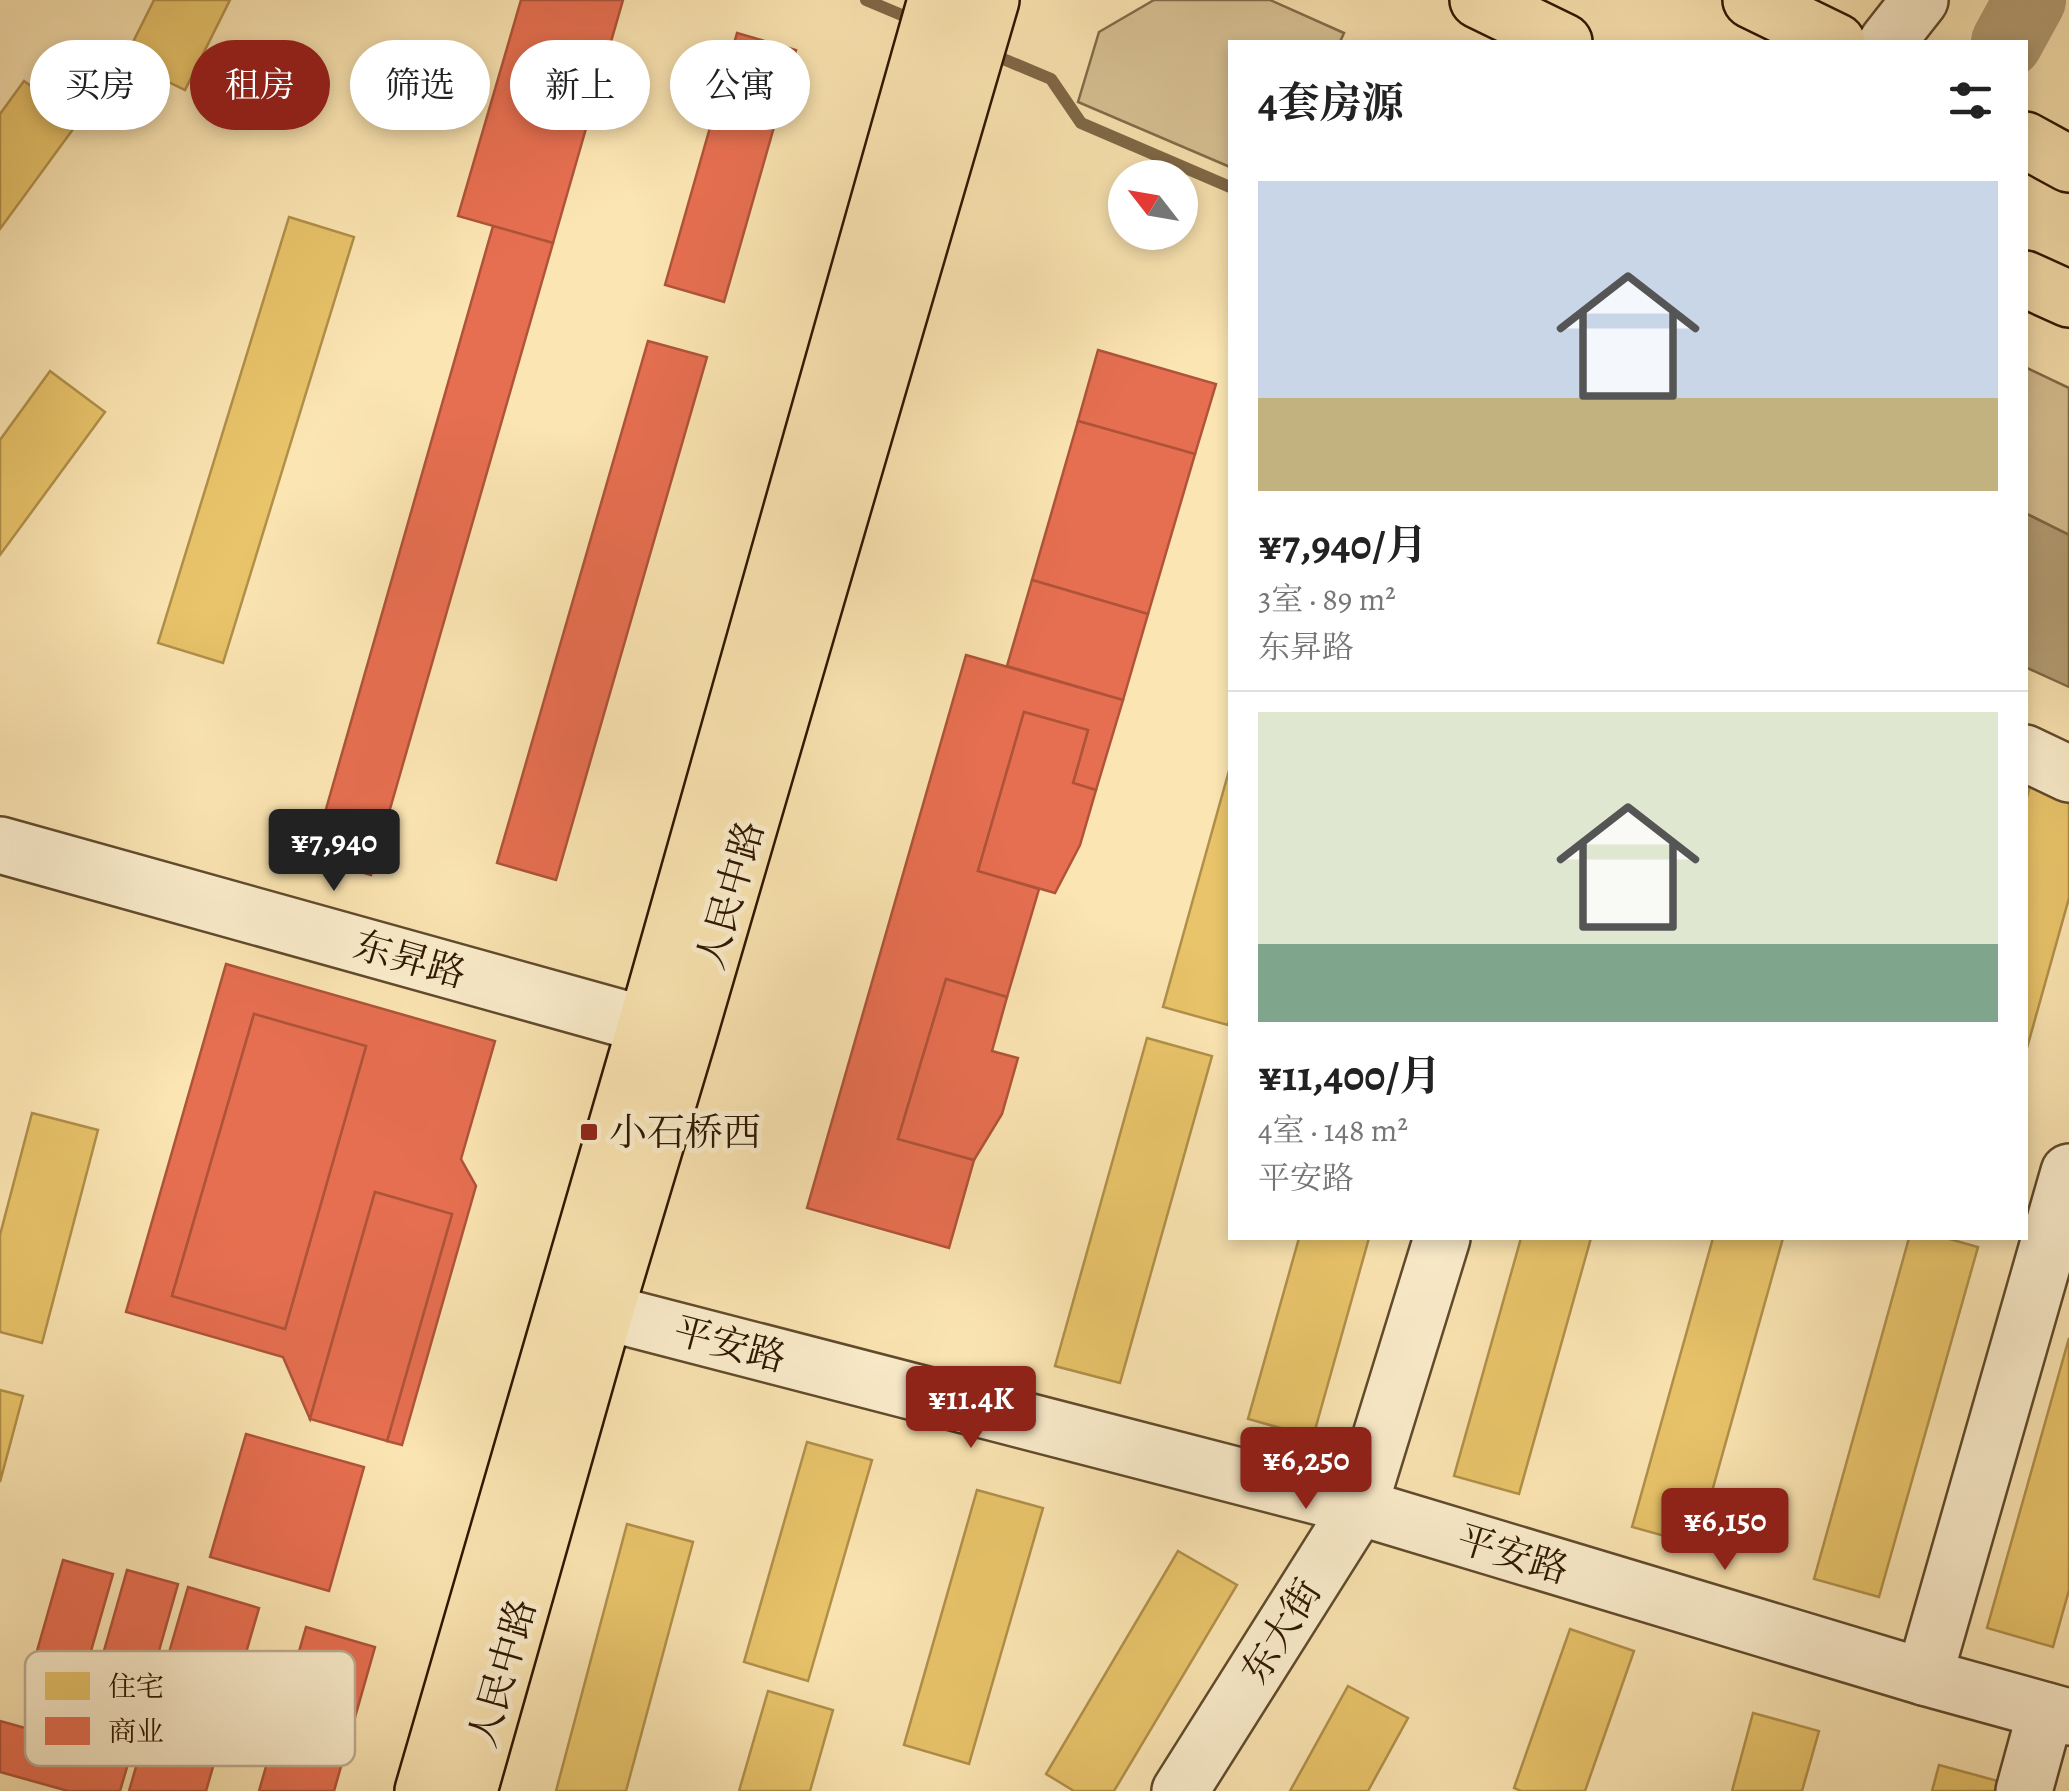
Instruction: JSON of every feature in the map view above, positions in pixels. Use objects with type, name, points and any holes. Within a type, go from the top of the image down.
[{"type":"main road","points":[[1478,0],[1560,40]]},
{"type":"main road","points":[[1751,0],[1833,40]]},
{"type":"main road","name":"人民中路","points":[[423,1791],[646,1025],[912,81],[972,4]]},
{"type":"main road","name":"人民中路","points":[[468,1791],[604,1312],[962,102],[972,4]]},
{"type":"main road","points":[[2028,142],[2069,164]]},
{"type":"street","points":[[1890,40],[1920,0]]},
{"type":"street","points":[[2028,754],[2069,774]]},
{"type":"street","name":"东昇路","points":[[0,845],[646,1025]]},
{"type":"street","points":[[1924,1677],[2048,1234],[2069,1172]]},
{"type":"street","name":"东大街","points":[[1180,1791],[1359,1508],[1441,1240]]},
{"type":"street","name":"平安路","points":[[604,1312],[1359,1508],[2058,1714]]},
{"type":"street","points":[[2024,1791],[2058,1714]]},
{"type":"shaded area","points":[[1154,0],[1270,0],[1344,33],[1341,40],[1228,40],[1228,166],[1078,102],[1099,32]]},
{"type":"shaded area","points":[[2028,368],[2069,388],[2069,535],[2028,514]]},
{"type":"shaded area","points":[[2028,514],[2069,535],[2069,687],[2028,668]]},
{"type":"building: 住宅","points":[[154,0],[230,0],[210,40],[190,40],[190,80],[185,90],[170,83],[170,40],[134,40]]},
{"type":"building: 住宅","points":[[24,81],[30,85],[30,130],[72,130],[0,229],[0,114]]},
{"type":"building: 住宅","points":[[289,217],[354,237],[223,663],[158,643]]},
{"type":"building: 住宅","points":[[50,371],[105,412],[0,555],[0,440]]},
{"type":"building: 住宅","points":[[1228,774],[1228,1025],[1163,1007]]},
{"type":"building: 住宅","points":[[2031,782],[2069,793],[2069,898],[2028,1044]]},
{"type":"building: 住宅","points":[[1147,1038],[1212,1056],[1120,1383],[1055,1366]]},
{"type":"building: 住宅","points":[[32,1113],[98,1130],[42,1343],[0,1332],[0,1235]]},
{"type":"building: 住宅","points":[[1298,1240],[1368,1240],[1313,1437],[1248,1419]]},
{"type":"building: 住宅","points":[[1520,1240],[1590,1240],[1519,1494],[1454,1476]]},
{"type":"building: 住宅","points":[[1712,1240],[1782,1240],[1697,1545],[1632,1527]]},
{"type":"building: 住宅","points":[[1908,1240],[1953,1240],[1978,1247],[1879,1597],[1814,1579]]},
{"type":"building: 住宅","points":[[2069,1338],[2069,1590],[2053,1647],[1987,1628]]},
{"type":"building: 住宅","points":[[0,1390],[23,1396],[0,1482]]},
{"type":"building: 住宅","points":[[807,1442],[872,1460],[808,1681],[744,1662]]},
{"type":"building: 住宅","points":[[977,1490],[1043,1508],[969,1764],[904,1745]]},
{"type":"building: 住宅","points":[[627,1524],[693,1542],[626,1791],[556,1791]]},
{"type":"building: 住宅","points":[[1178,1551],[1237,1585],[1114,1791],[1074,1791],[1046,1774]]},
{"type":"building: 住宅","points":[[1570,1629],[1634,1651],[1585,1791],[1521,1791],[1514,1788]]},
{"type":"building: 住宅","points":[[1348,1686],[1408,1718],[1368,1791],[1290,1791]]},
{"type":"building: 住宅","points":[[768,1691],[833,1710],[810,1791],[739,1791]]},
{"type":"building: 住宅","points":[[1753,1713],[1819,1731],[1802,1791],[1732,1791]]},
{"type":"building: 住宅","points":[[1939,1765],[2005,1783],[2002,1791],[1932,1791]]},
{"type":"building: 商业","points":[[521,0],[623,0],[611,40],[510,40],[510,130],[586,130],[553,243],[458,216],[483,130],[490,130],[490,106]]},
{"type":"building: 商业","points":[[737,33],[761,40],[735,40]]},
{"type":"building: 商业","points":[[709,130],[773,130],[724,302],[665,285]]},
{"type":"building: 商业","points":[[493,226],[553,243],[371,875],[312,858]]},
{"type":"building: 商业","points":[[648,341],[707,357],[556,880],[497,863]]},
{"type":"building: 商业","points":[[1098,350],[1216,384],[1195,454],[1078,421]]},
{"type":"building: 商业","points":[[1078,421],[1195,454],[1148,614],[1032,580]]},
{"type":"building: 商业","points":[[1032,580],[1148,614],[1123,700],[1007,666]]},
{"type":"building: 商业","points":[[966,655],[1123,700],[1096,790],[1073,783],[1088,730],[1024,712],[978,871],[1039,889],[1007,997],[946,979],[898,1139],[974,1160],[949,1248],[807,1208]]},
{"type":"building: 商业","points":[[1024,712],[1088,730],[1073,783],[1096,790],[1080,845],[1055,893],[978,871]]},
{"type":"building: 商业","points":[[226,964],[495,1041],[461,1159],[476,1186],[402,1445],[387,1441],[452,1214],[375,1192],[310,1419],[283,1357],[126,1312]],"holes":[[[254,1014],[366,1046],[285,1329],[172,1296]]]},
{"type":"building: 商业","points":[[946,979],[1007,997],[992,1051],[1018,1058],[1002,1114],[974,1160],[898,1139]]},
{"type":"building: 商业","points":[[254,1014],[366,1046],[285,1329],[172,1296]]},
{"type":"building: 商业","points":[[375,1192],[452,1214],[387,1441],[310,1419]]},
{"type":"building: 商业","points":[[246,1434],[364,1467],[329,1591],[210,1557]]},
{"type":"building: 商业","points":[[63,1560],[113,1574],[91,1651],[37,1651]]},
{"type":"building: 商业","points":[[127,1570],[178,1584],[159,1651],[104,1651]]},
{"type":"building: 商业","points":[[188,1587],[259,1608],[247,1651],[169,1651]]},
{"type":"building: 商业","points":[[306,1627],[375,1647],[355,1717],[355,1651],[299,1651]]},
{"type":"building: 商业","points":[[0,1721],[25,1728],[25,1766],[127,1766],[120,1791],[68,1791],[0,1772]]},
{"type":"building: 商业","points":[[136,1766],[213,1766],[206,1791],[129,1791]]},
{"type":"building: 商业","points":[[266,1766],[341,1766],[334,1791],[259,1791]]},
{"type":"waterway","points":[[866,0],[916,21]]},
{"type":"waterway","points":[[2008,40],[2030,0]]},
{"type":"waterway","points":[[989,53],[1051,79],[1081,123],[1228,186]]},
{"type":"place","name":"小石桥西","points":[[589,1132]]}]
